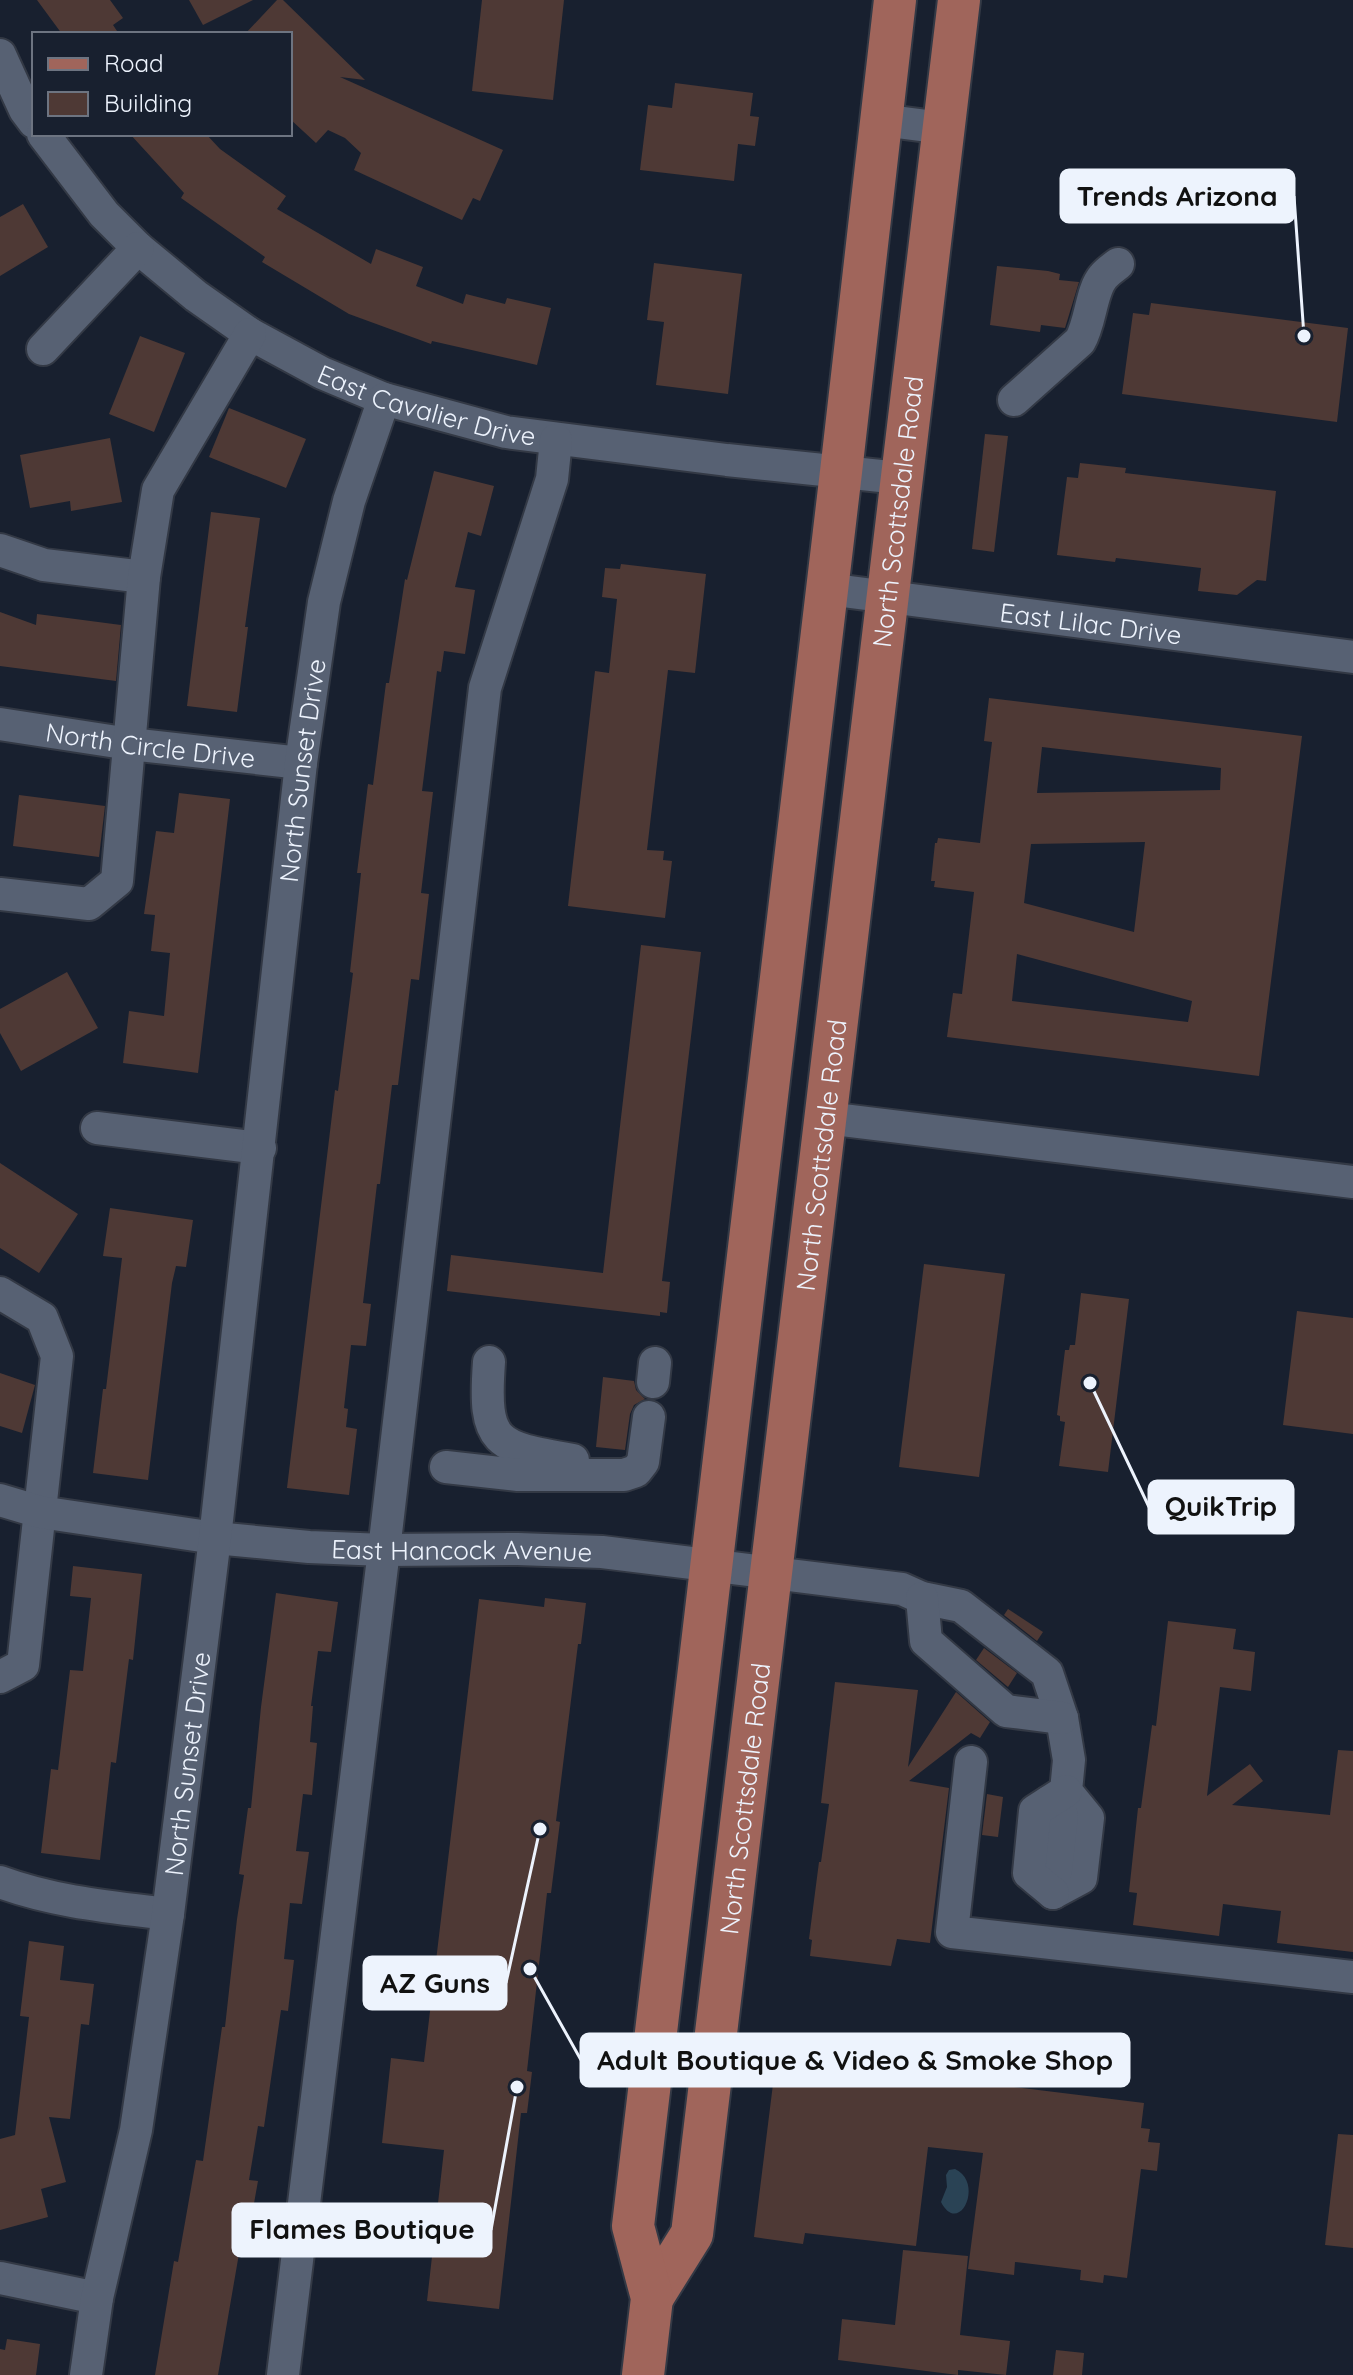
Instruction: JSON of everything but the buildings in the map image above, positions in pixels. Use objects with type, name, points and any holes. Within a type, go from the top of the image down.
[{"type":"main road","name":"North Scottsdale Road","points":[[643,2375],[652,2298],[633,2226],[895,0]]},
{"type":"main road","name":"North Scottsdale Road","points":[[652,2298],[692,2234],[959,0]]},
{"type":"street","points":[[0,55],[32,119]]},
{"type":"street","points":[[881,120],[943,128]]},
{"type":"street","name":"East Cavalier Drive","points":[[45,136],[104,214],[138,248],[196,296],[250,334],[322,373],[384,399],[506,432],[556,440],[900,478]]},
{"type":"street","points":[[43,349],[138,248]]},
{"type":"street","points":[[1014,400],[1080,341],[1088,328],[1099,284],[1118,264]]},
{"type":"street","points":[[0,894],[89,904],[117,881],[144,577],[158,490],[250,334]]},
{"type":"street","name":"North Sunset Drive","points":[[86,2375],[97,2298],[136,2130],[168,1914],[215,1538],[301,763],[324,602],[349,501],[384,399]]},
{"type":"street","points":[[283,2375],[485,688],[552,479],[556,440]]},
{"type":"street","points":[[0,550],[44,565],[144,577]]},
{"type":"street","name":"East Lilac Drive","points":[[827,589],[1353,657]]},
{"type":"street","name":"North Circle Drive","points":[[0,724],[130,744],[301,763]]},
{"type":"street","points":[[826,1118],[1353,1182]]},
{"type":"street","points":[[97,1128],[260,1148]]},
{"type":"street","points":[[0,1293],[42,1318],[57,1356],[23,1665],[0,1677]]},
{"type":"street","points":[[489,1362],[487,1410],[492,1426],[514,1448],[636,1471]]},
{"type":"street","points":[[446,1467],[518,1475],[614,1475],[636,1471],[643,1462],[649,1417]]},
{"type":"street","name":"East Hancock Avenue","points":[[0,1500],[40,1512],[215,1538],[384,1550],[602,1552],[902,1589],[922,1598],[961,1606],[1047,1673],[1062,1718],[1069,1760],[1058,1796]]},
{"type":"street","points":[[922,1598],[926,1641],[1006,1711],[1062,1718]]},
{"type":"street","points":[[971,1762],[952,1932],[1353,1977]]},
{"type":"street","points":[[1046,1887],[1081,1878],[1088,1818],[1058,1796],[1035,1811],[1029,1873],[1046,1887],[1048,1944]]},
{"type":"street","points":[[0,1882],[26,1892],[70,1901],[168,1914]]},
{"type":"street","points":[[0,2278],[97,2298]]},
{"type":"water","points":[[955,2169],[964,2176],[968,2195],[966,2204],[955,2214],[941,2202],[947,2187],[946,2175],[949,2170]]},
{"type":"place","name":"Trends Arizona","points":[[1304,336]]},
{"type":"place","name":"QuikTrip","points":[[1090,1383]]},
{"type":"place","name":"AZ Guns","points":[[540,1829]]},
{"type":"place","name":"Adult Boutique & Video & Smoke Shop","points":[[530,1969]]},
{"type":"place","name":"Flames Boutique","points":[[517,2087]]}]
